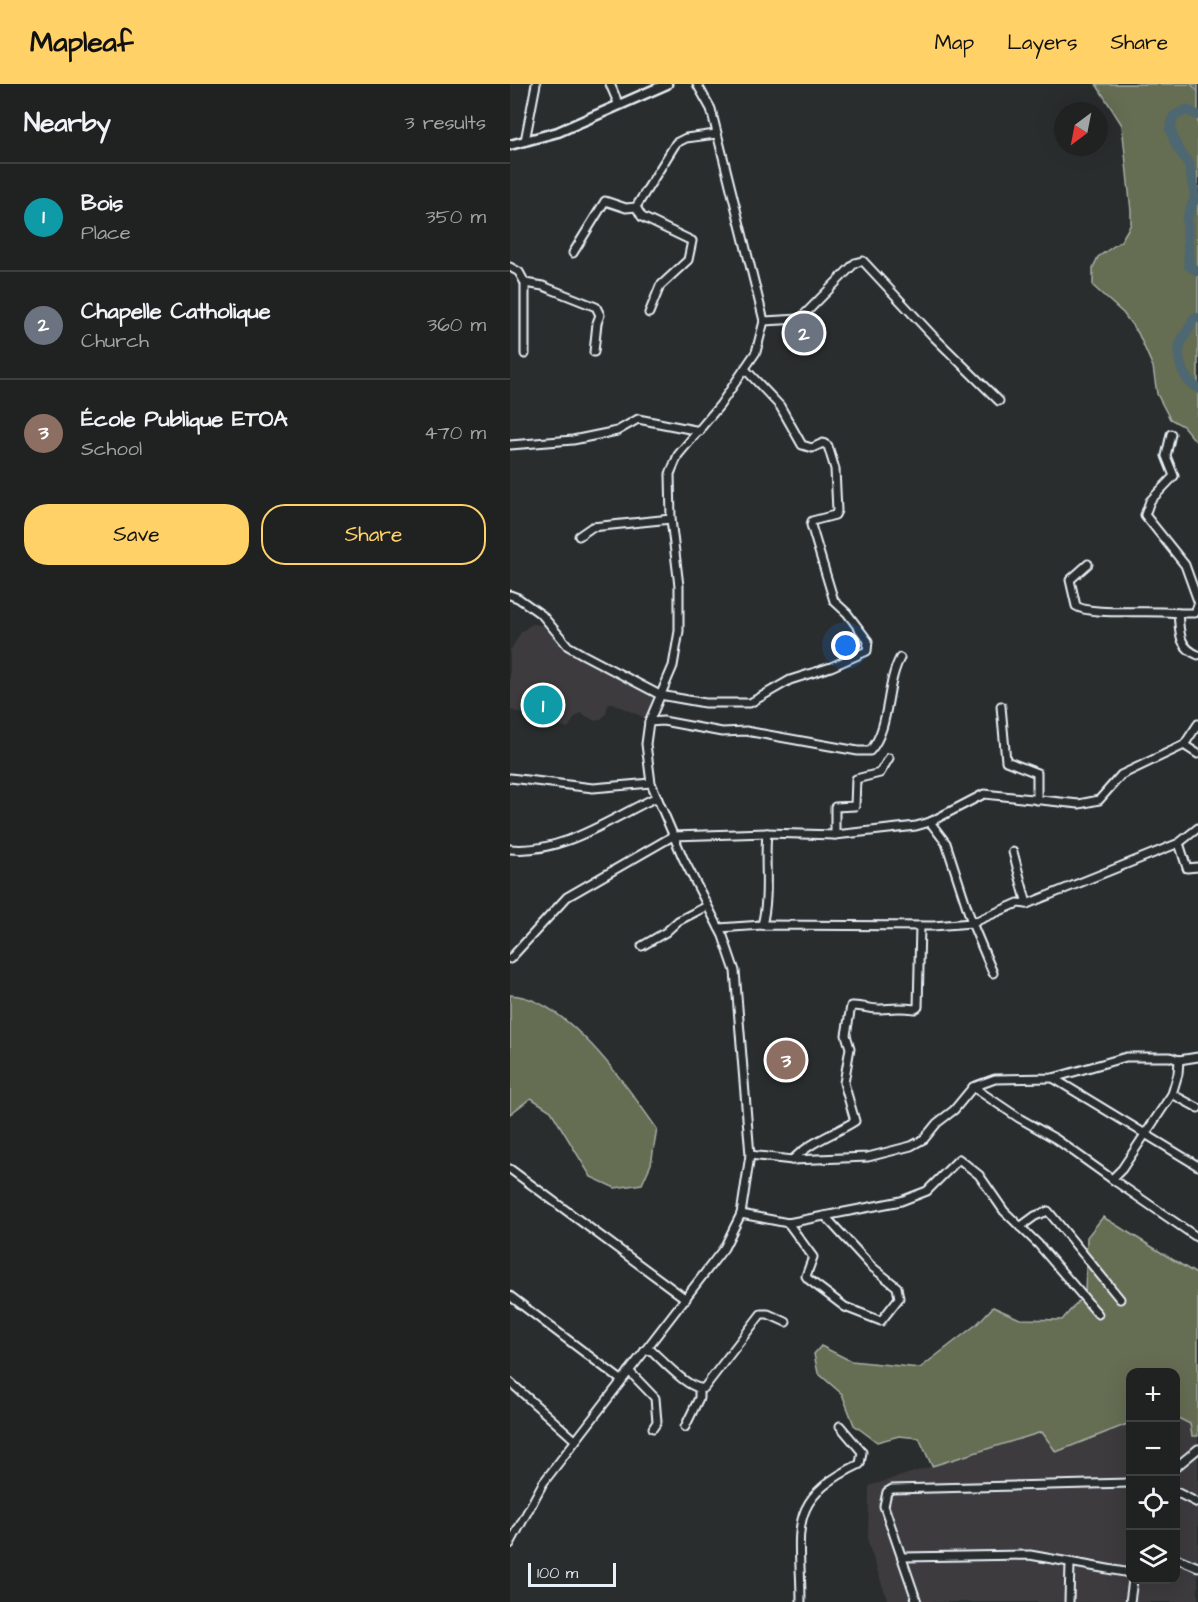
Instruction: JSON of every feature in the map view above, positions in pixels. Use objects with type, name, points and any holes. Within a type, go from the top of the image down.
[{"type":"main road","points":[[510,145],[558,132],[667,84]]},
{"type":"street","points":[[525,141],[536,84]]},
{"type":"street","points":[[610,84],[620,105]]},
{"type":"street","points":[[510,1544],[543,1483],[724,1248],[741,1214],[750,1155],[735,971],[719,928],[651,783],[646,751],[649,722],[673,666],[679,631],[679,586],[670,519],[669,485],[672,466],[756,352],[764,321],[711,109],[697,84]]},
{"type":"street","points":[[636,207],[676,143],[686,138],[716,134]]},
{"type":"street","points":[[573,253],[605,201],[626,208],[636,207]]},
{"type":"street","points":[[636,207],[642,218],[692,241],[687,260],[660,286],[649,313]]},
{"type":"street","points":[[764,321],[800,319],[855,263],[862,261],[933,336],[999,400]]},
{"type":"street","points":[[510,267],[519,273],[525,283],[525,354]]},
{"type":"street","points":[[525,283],[543,286],[596,308],[600,315],[594,352]]},
{"type":"street","points":[[510,595],[542,615],[568,645],[660,695],[705,703],[750,703],[790,680],[831,667],[867,651],[870,645],[851,618],[834,602],[812,525],[812,521],[835,515],[837,512],[835,469],[828,446],[823,443],[812,448],[802,445],[780,406],[745,369]]},
{"type":"street","points":[[510,445],[573,440],[617,431],[638,419],[700,431]]},
{"type":"street","points":[[1088,564],[1070,580],[1072,597],[1076,606],[1083,610],[1195,613],[1198,603],[1185,565],[1145,515],[1150,501],[1174,476],[1166,456],[1171,434]]},
{"type":"street","points":[[579,536],[592,527],[670,519]]},
{"type":"street","points":[[1178,613],[1182,644],[1187,650],[1198,655]]},
{"type":"street","points":[[649,722],[663,721],[723,732],[746,731],[858,751],[870,751],[877,738],[894,668],[900,658]]},
{"type":"street","points":[[1001,706],[1006,761],[1037,772],[1037,800]]},
{"type":"street","points":[[510,959],[567,897],[674,836],[767,833],[835,835],[916,826],[930,822],[984,794],[1079,804],[1099,800],[1121,775],[1184,745],[1198,724]]},
{"type":"street","points":[[1184,745],[1198,754]]},
{"type":"street","points":[[835,835],[835,807],[855,806],[856,779],[880,773],[889,758]]},
{"type":"street","points":[[510,778],[593,788],[651,783]]},
{"type":"street","points":[[510,849],[539,849],[570,840],[657,797]]},
{"type":"street","points":[[930,822],[946,843],[972,923],[993,974]]},
{"type":"street","points":[[719,928],[762,925],[920,926],[972,923],[1018,903],[1027,904],[1179,843],[1198,828]]},
{"type":"street","points":[[762,925],[768,898],[765,876],[767,833]]},
{"type":"street","points":[[1179,843],[1187,868],[1198,867]]},
{"type":"street","points":[[1013,852],[1027,904]]},
{"type":"street","points":[[642,946],[666,932],[678,921],[707,906]]},
{"type":"street","points":[[792,1160],[810,1143],[834,1134],[855,1121],[844,1083],[850,1048],[846,1035],[851,1006],[862,1005],[881,1009],[893,1006],[915,1009],[918,1007],[920,926]]},
{"type":"street","points":[[750,1155],[792,1160],[845,1160],[911,1146],[928,1136],[937,1123],[954,1110],[973,1087],[994,1079],[1053,1078],[1113,1059],[1165,1057],[1179,1060],[1198,1057]]},
{"type":"street","points":[[1112,1179],[1122,1169],[1172,1094],[1178,1074],[1179,1060]]},
{"type":"street","points":[[1053,1078],[1198,1166]]},
{"type":"street","points":[[973,1087],[1018,1118],[1056,1139],[1198,1238]]},
{"type":"street","points":[[1172,1094],[1198,1108]]},
{"type":"street","points":[[741,1214],[788,1223],[901,1201],[927,1191],[959,1159],[979,1175],[1004,1211],[1098,1314]]},
{"type":"street","points":[[510,1169],[686,1299]]},
{"type":"street","points":[[1020,1227],[1035,1216],[1048,1211],[1120,1299]]},
{"type":"street","points":[[788,1223],[813,1257],[806,1276],[808,1279],[845,1307],[881,1322],[899,1298],[897,1287],[871,1266],[825,1216]]},
{"type":"street","points":[[510,1296],[621,1380]]},
{"type":"street","points":[[699,1389],[704,1388],[717,1375],[761,1314],[768,1314],[786,1322]]},
{"type":"street","points":[[645,1350],[652,1351],[699,1389]]},
{"type":"street","points":[[629,1371],[655,1398],[657,1422],[654,1428]]},
{"type":"street","points":[[510,1382],[575,1440]]},
{"type":"street","points":[[685,1427],[699,1398],[699,1389]]},
{"type":"street","points":[[801,1602],[799,1524],[808,1500],[834,1478],[860,1464],[862,1452],[840,1426]]},
{"type":"street","points":[[1180,1464],[1198,1449]]},
{"type":"street","points":[[917,1602],[884,1506],[887,1492],[892,1490],[1126,1483]]},
{"type":"street","points":[[1180,1494],[1198,1503]]},
{"type":"street","points":[[903,1557],[1030,1555],[1126,1573]]},
{"type":"street","points":[[1180,1560],[1198,1567]]},
{"type":"street","points":[[1069,1602],[1070,1564]]},
{"type":"street","points":[[1130,1602],[1132,1584]]},
{"type":"shaded area","points":[[532,624],[548,626],[574,644],[659,688],[647,719],[612,703],[608,705],[606,714],[601,719],[595,721],[581,713],[575,717],[568,728],[510,710],[510,651],[521,632]]},
{"type":"shaded area","points":[[1180,1419],[1190,1424],[1192,1436],[1198,1436],[1198,1602],[888,1602],[868,1543],[869,1486],[1042,1432],[1056,1452],[1126,1425],[1126,1584],[1180,1584]]},
{"type":"green space","points":[[1096,84],[1198,84],[1198,444],[1183,426],[1170,419],[1157,394],[1153,367],[1138,333],[1123,313],[1093,286],[1093,268],[1098,257],[1121,241],[1131,224],[1122,125]]},
{"type":"green space","points":[[510,995],[531,1000],[552,1011],[573,1027],[612,1068],[657,1129],[651,1164],[642,1184],[615,1188],[591,1177],[551,1111],[531,1098],[510,1114]]},
{"type":"green space","points":[[1103,1217],[1198,1275],[1198,1436],[1192,1436],[1190,1424],[1180,1419],[1180,1368],[1126,1368],[1126,1425],[1056,1452],[1042,1432],[932,1466],[919,1438],[899,1436],[877,1442],[854,1425],[842,1394],[818,1373],[814,1354],[821,1346],[851,1361],[920,1368],[977,1324],[993,1307],[1020,1319],[1062,1320],[1085,1293],[1087,1237]]},
{"type":"waterway","points":[[1191,84],[1198,92]]},
{"type":"waterway","points":[[1198,115],[1186,110],[1174,116],[1170,129],[1177,147],[1189,164],[1195,197],[1187,219],[1189,266],[1198,271]]},
{"type":"waterway","points":[[1198,318],[1194,318],[1182,340],[1179,353],[1184,374],[1198,388]]},
{"type":"place","name":"Chapelle Catholique","points":[[804,333]]},
{"type":"place","name":"Bois","points":[[543,705]]},
{"type":"place","name":"École Publique ETOA","points":[[786,1060]]}]
